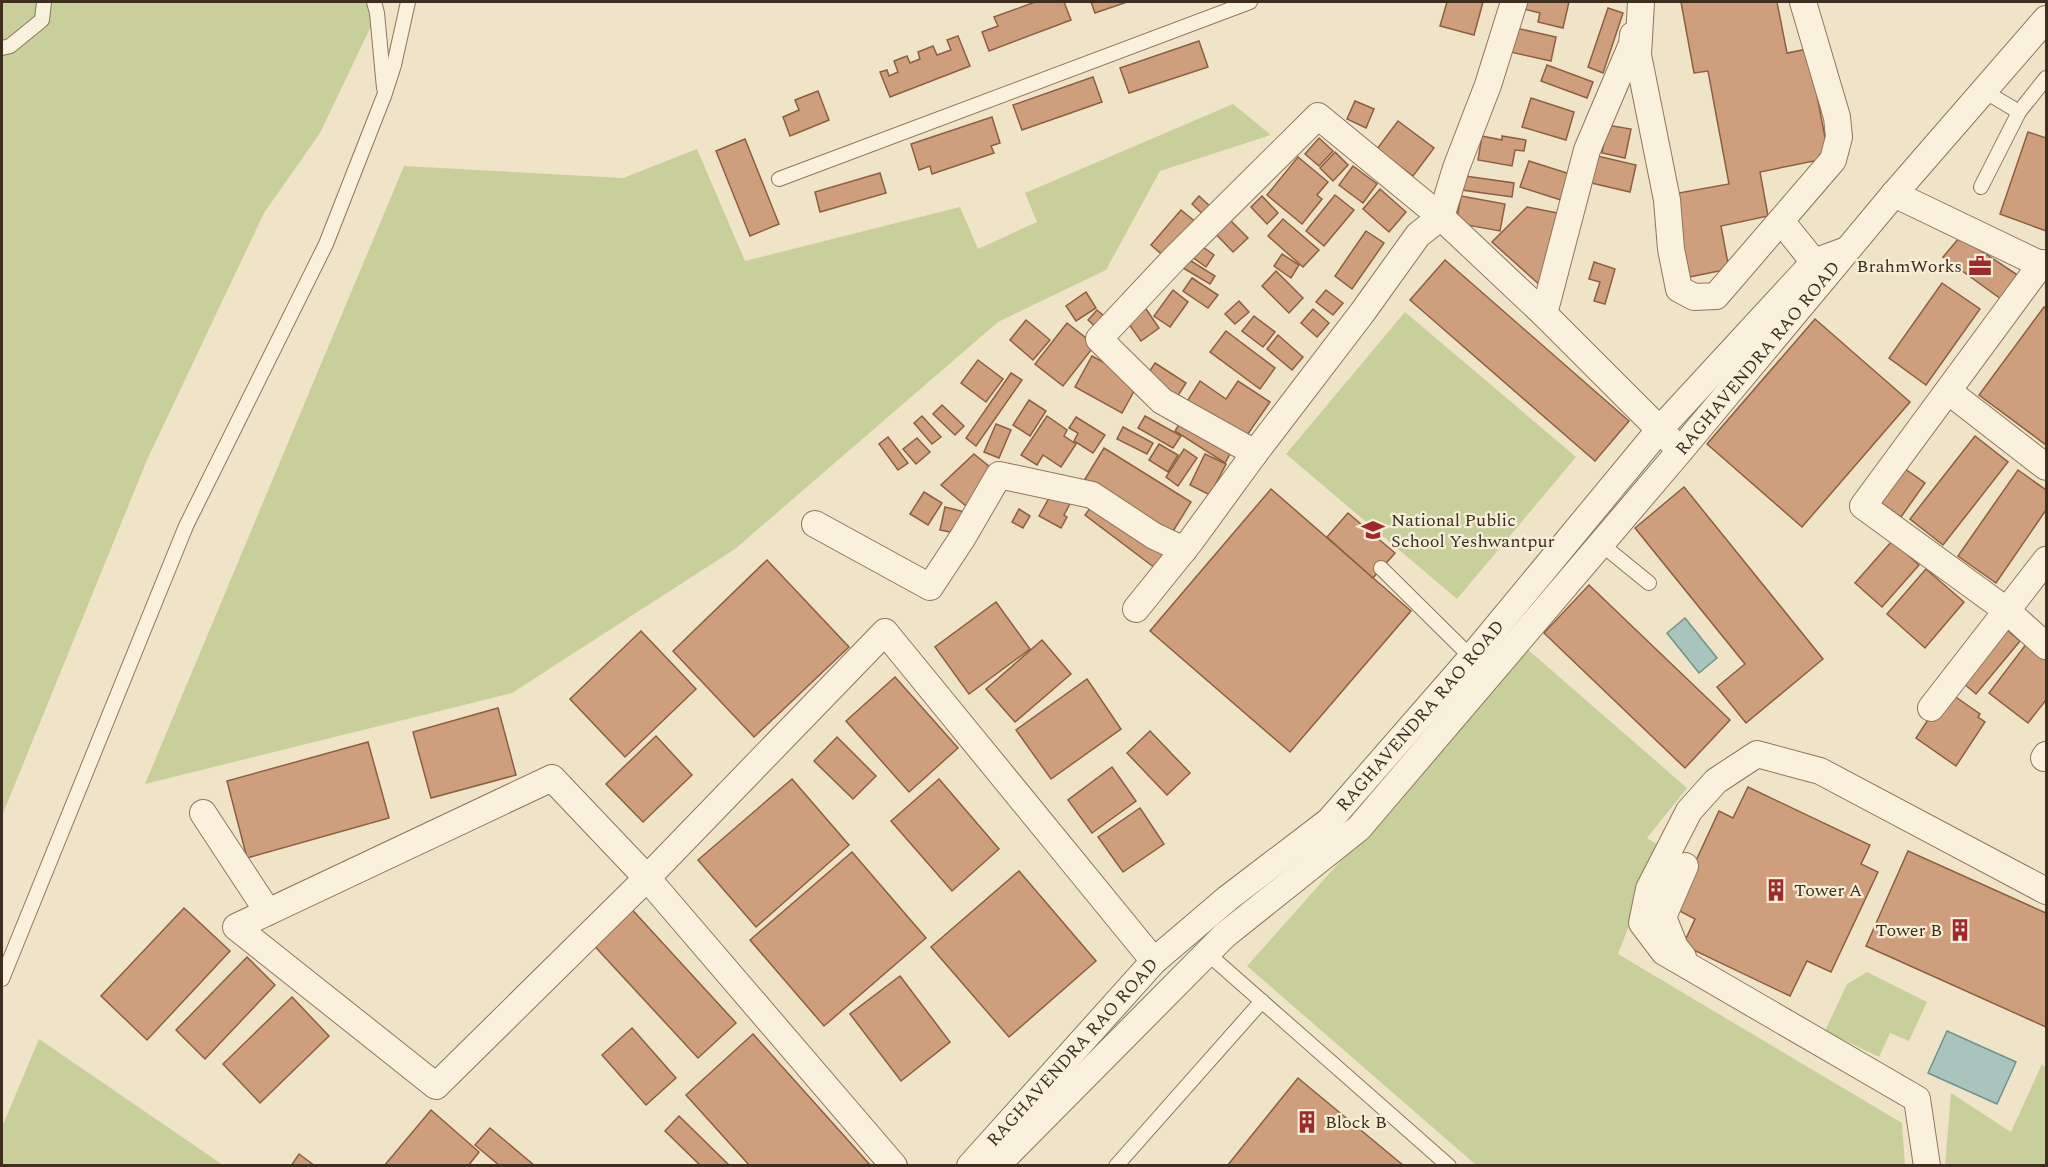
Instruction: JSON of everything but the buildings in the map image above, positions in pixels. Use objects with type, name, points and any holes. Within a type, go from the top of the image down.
[{"type":"street","points":[[1136,609],[1184,550],[1418,235],[1441,216],[1456,168],[1488,85],[1514,2]]},
{"type":"street","points":[[1544,314],[1587,150],[1632,44],[1634,9],[1629,2]]},
{"type":"street","points":[[1641,2],[1638,55],[1666,200],[1671,249],[1679,289],[1694,297],[1716,296],[1833,160],[1839,137],[1837,117],[1803,2]]},
{"type":"street","name":"RAGHAVENDRA RAO ROAD","points":[[996,1166],[1225,935],[1359,828],[1680,451],[1894,194],[2046,19]]},
{"type":"street","points":[[1255,453],[1162,400],[1099,339],[1182,251],[1318,116],[1441,216],[1544,314],[1680,451]]},
{"type":"street","points":[[1894,194],[2044,265],[1863,506],[2006,610],[2046,646]]},
{"type":"street","points":[[1780,220],[1814,262]]},
{"type":"street","name":"RAGHAVENDRA RAO ROAD","points":[[970,1166],[1154,961],[1228,898],[1329,821],[1471,657],[1660,429],[1814,262],[1849,249]]},
{"type":"street","points":[[1948,391],[2046,467]]},
{"type":"street","points":[[815,524],[930,587],[963,537],[999,475],[1092,495],[1154,536],[1184,550]]},
{"type":"street","points":[[1931,708],[2046,560]]},
{"type":"street","points":[[894,1166],[647,878],[552,778],[237,927],[436,1086],[647,878],[885,632],[1154,961]]},
{"type":"street","points":[[1927,1166],[1917,1099],[1664,952],[1642,923],[1650,889],[1689,811],[1716,781],[1757,754],[1820,771],[2046,891]]},
{"type":"street","points":[[203,813],[268,912]]},
{"type":"street","points":[[1685,866],[1663,917],[1675,947],[1692,969]]},
{"type":"lane","points":[[2,48],[10,46],[42,20],[44,2]]},
{"type":"lane","points":[[374,2],[384,96]]},
{"type":"lane","points":[[2,979],[186,526],[326,244],[384,96],[394,65],[408,2]]},
{"type":"lane","points":[[779,178],[1250,2]]},
{"type":"lane","points":[[1981,187],[2019,112],[2046,78]]},
{"type":"lane","points":[[1984,91],[2019,112]]},
{"type":"lane","points":[[1601,544],[1649,584]]},
{"type":"lane","points":[[1381,568],[1471,657]]},
{"type":"lane","points":[[1207,953],[1449,1166]]},
{"type":"lane","points":[[1116,1166],[1262,1001]]},
{"type":"green space","points":[[2,2],[379,2],[374,20],[320,133],[264,213],[147,460],[2,816]]},
{"type":"green space","points":[[1233,104],[1271,135],[1160,171],[1106,270],[998,322],[735,549],[512,693],[145,784],[404,166],[623,178],[697,149],[745,261],[960,207],[978,249],[1037,222],[1025,193]]},
{"type":"green space","points":[[1405,312],[1576,457],[1457,599],[1286,454]]},
{"type":"green space","points":[[1526,648],[1687,788],[1647,838],[1660,846],[1618,954],[1902,1123],[1905,1165],[1476,1165],[1247,966]]},
{"type":"green space","points":[[1867,972],[1927,1002],[1909,1041],[1890,1033],[1879,1057],[1825,1031],[1847,984]]},
{"type":"green space","points":[[39,1039],[223,1165],[2,1165],[2,1127]]},
{"type":"green space","points":[[2042,1064],[2046,1068],[2046,1165],[1945,1165],[1951,1093],[2011,1132]]},
{"type":"water","points":[[1685,618],[1717,658],[1699,673],[1667,633]]},
{"type":"water","points":[[1947,1031],[2016,1062],[1997,1104],[1928,1073]]},
{"type":"place","name":"BrahmWorks","points":[[1980,266]]},
{"type":"place","name":"National Public School Yeshwantpur","points":[[1373,530]]},
{"type":"place","name":"Tower A","points":[[1776,890]]},
{"type":"place","name":"Tower B","points":[[1960,930]]},
{"type":"place","name":"Block B","points":[[1307,1122]]}]
